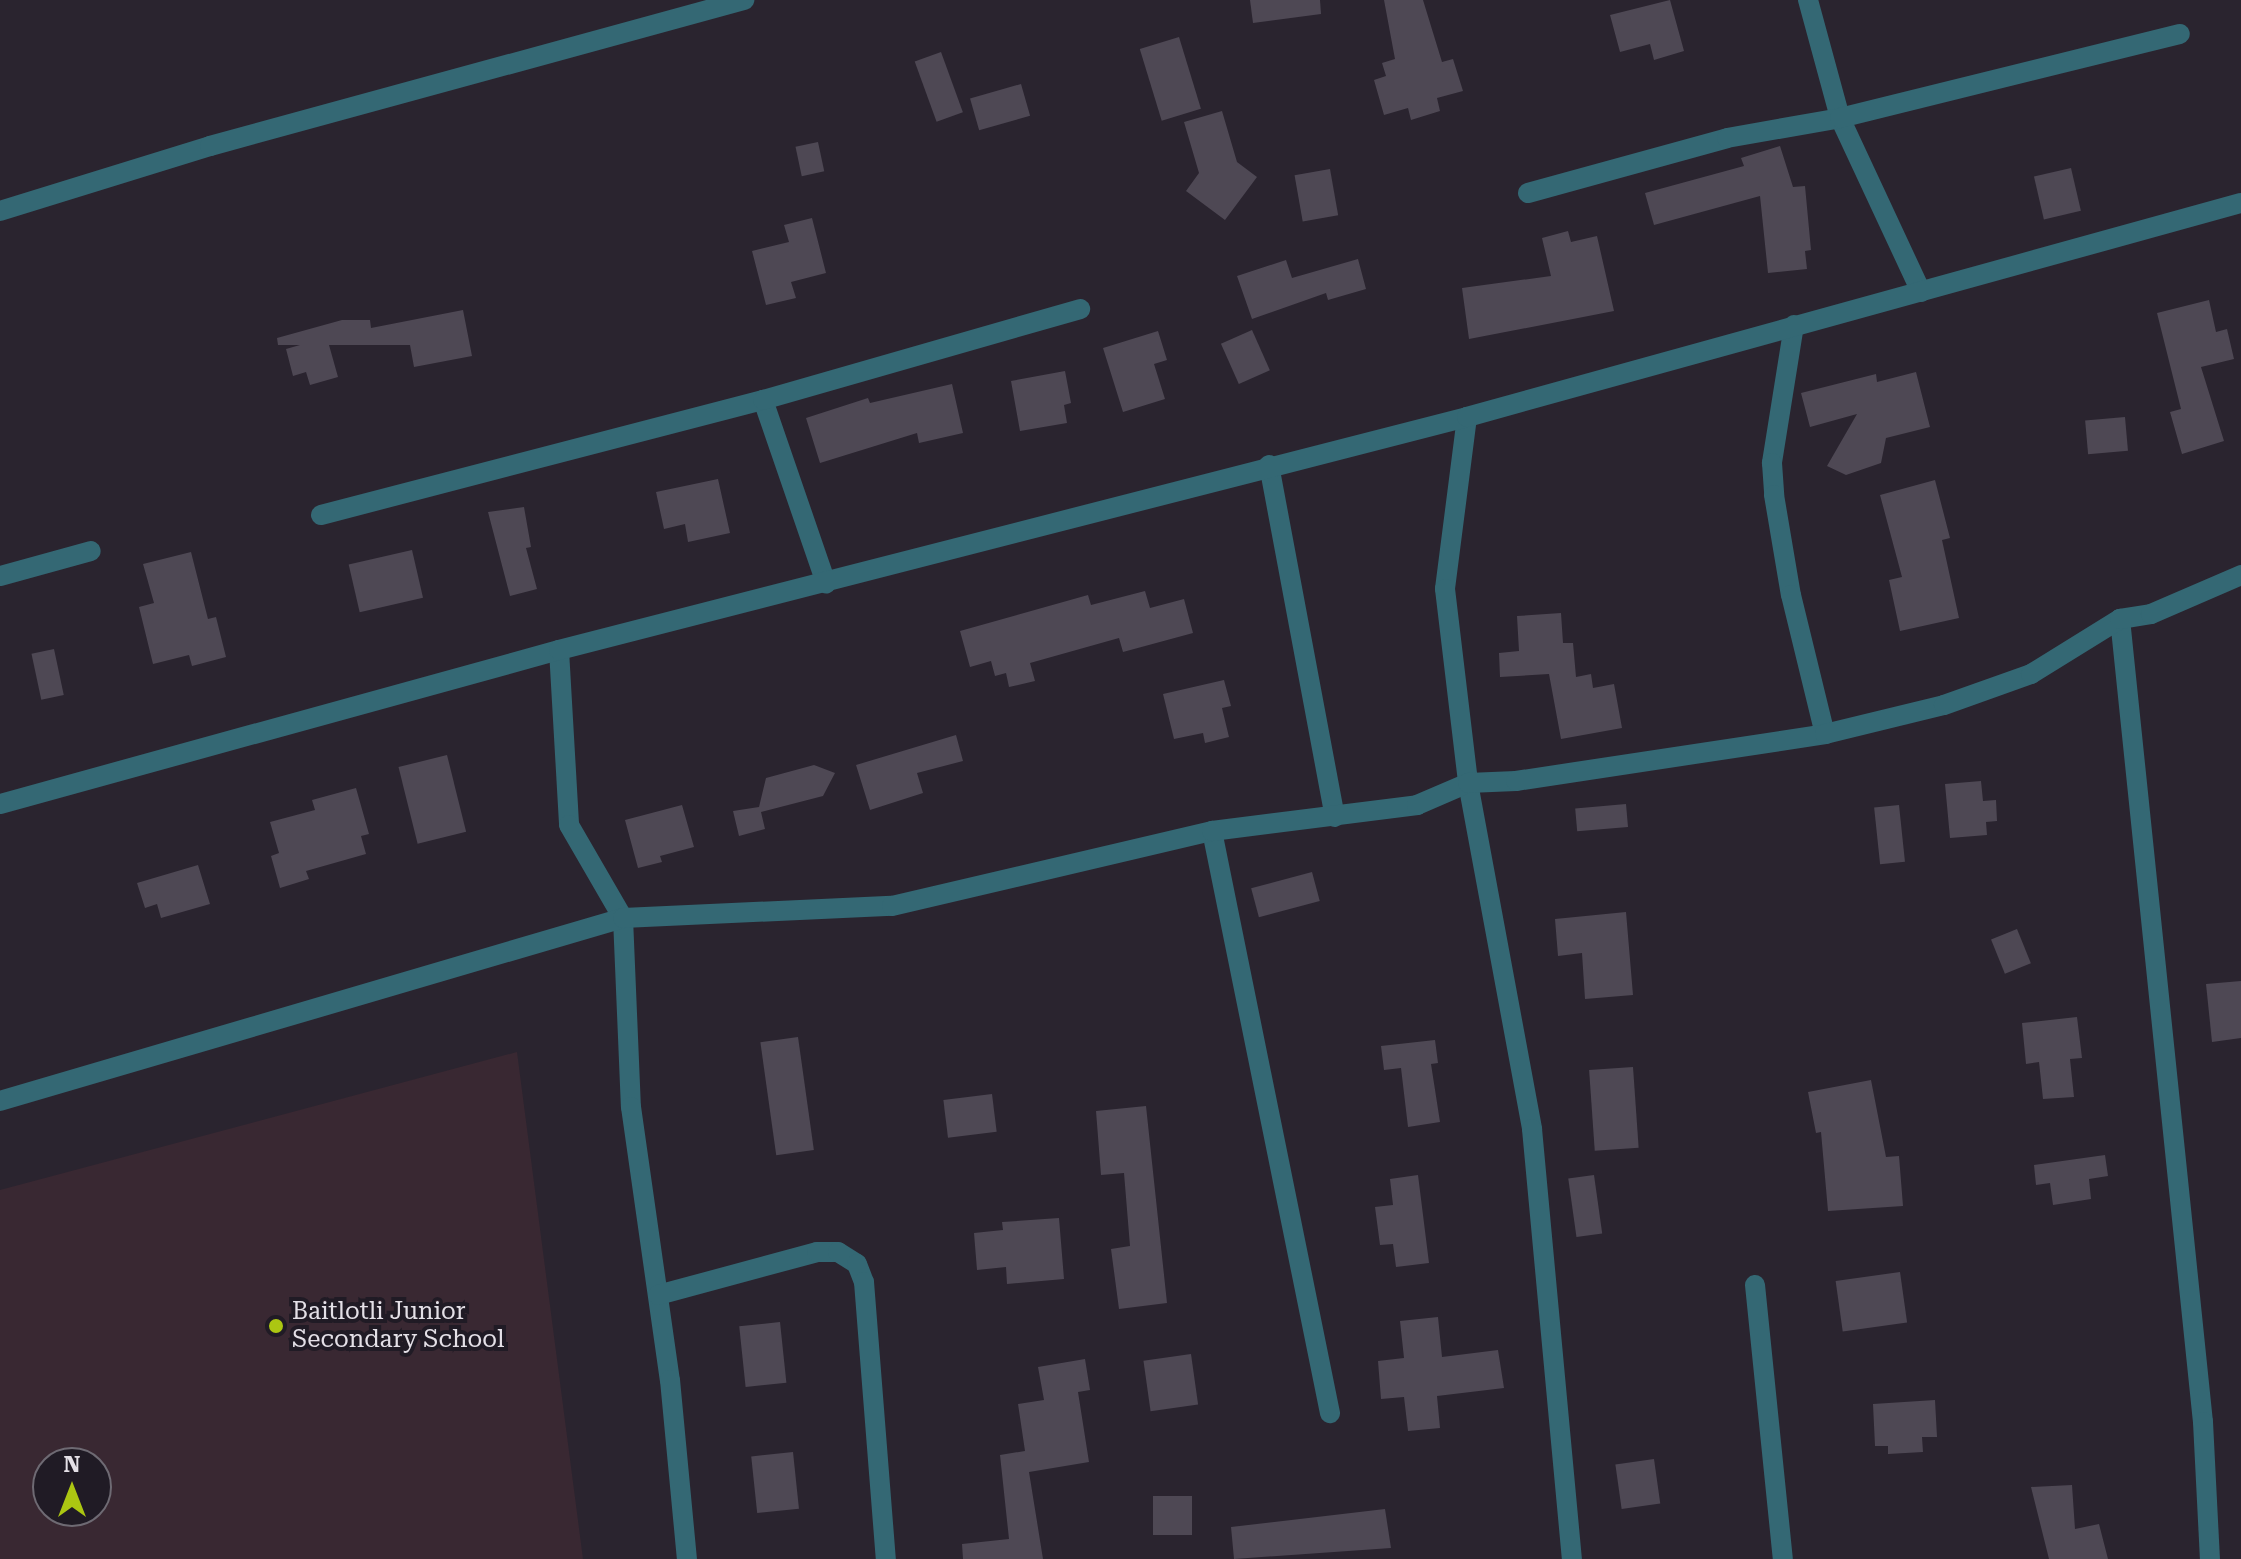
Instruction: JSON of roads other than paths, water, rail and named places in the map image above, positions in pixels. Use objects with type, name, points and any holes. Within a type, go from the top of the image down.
[{"type":"street","points":[[0,211],[210,146],[744,0]]},
{"type":"street","points":[[1808,0],[1840,118],[1921,292]]},
{"type":"street","points":[[1528,193],[1727,138],[1840,118],[2180,34]]},
{"type":"street","points":[[0,804],[559,650],[826,583],[1269,465],[1467,417],[2241,203]]},
{"type":"street","points":[[321,515],[763,400],[1080,309]]},
{"type":"street","points":[[1794,325],[1773,479],[1791,595],[1825,734]]},
{"type":"street","points":[[763,400],[826,583]]},
{"type":"street","points":[[1467,417],[1445,589],[1468,783],[1532,1129],[1572,1559]]},
{"type":"street","points":[[1269,465],[1335,817]]},
{"type":"street","points":[[0,576],[91,551]]},
{"type":"street","points":[[0,1101],[623,918],[892,906],[1212,831],[1417,805],[1468,783],[1516,781],[1825,734],[1944,705],[2031,674],[2120,619],[2151,614],[2241,575]]},
{"type":"street","points":[[2120,619],[2203,1422],[2210,1559]]},
{"type":"street","points":[[559,650],[569,825],[623,918],[631,1107],[658,1295],[687,1559]]},
{"type":"street","points":[[1212,831],[1330,1413]]},
{"type":"street","points":[[658,1295],[817,1252],[838,1252],[857,1264],[864,1282],[886,1559]]},
{"type":"street","points":[[1755,1285],[1783,1559]]},
{"type":"place","name":"Baitlotli Junior Secondary School","points":[[276,1326]]}]
